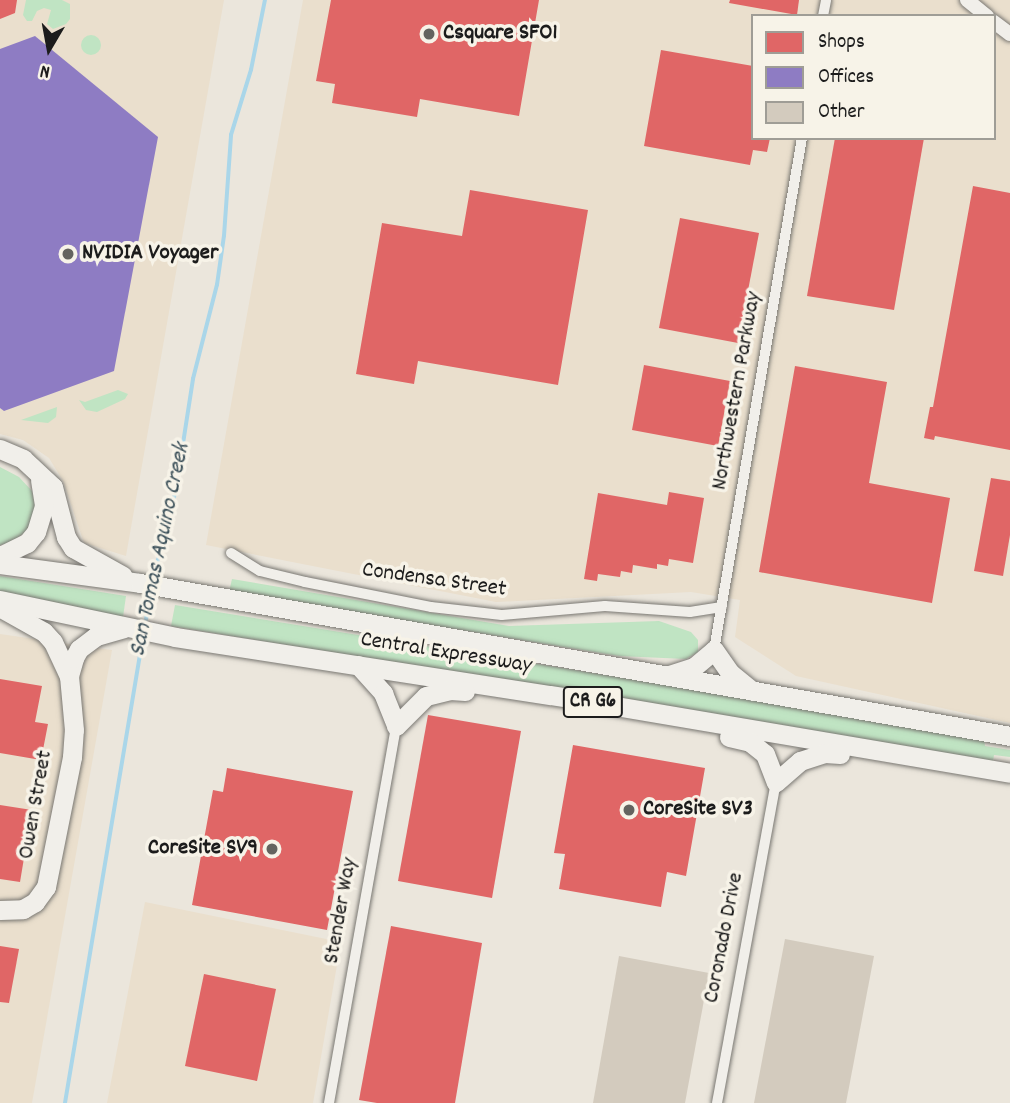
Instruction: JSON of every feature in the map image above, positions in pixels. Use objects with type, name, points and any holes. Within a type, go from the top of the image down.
[{"type":"highway","points":[[0,449],[23,459],[53,487],[66,537],[73,548],[82,556],[140,583]]},
{"type":"highway","points":[[0,556],[27,543],[36,532],[44,505],[38,472]]},
{"type":"highway","name":"Central Expressway","points":[[0,564],[140,583],[1010,736]]},
{"type":"highway","name":"Central Expressway","points":[[0,600],[125,628],[579,700],[1010,773]]},
{"type":"highway","points":[[0,607],[44,632],[53,642],[69,676]]},
{"type":"highway","points":[[69,676],[74,658],[85,644],[96,636],[125,628]]},
{"type":"highway","points":[[665,677],[694,667],[714,650],[730,673],[753,692]]},
{"type":"highway","points":[[358,665],[383,693],[396,726],[426,696],[450,690],[579,700],[750,742],[765,754],[776,782],[800,761],[825,753],[908,762],[922,760]]},
{"type":"highway","name":"Owen Street","points":[[0,910],[23,909],[35,902],[46,887],[72,757],[74,730],[69,676]]},
{"type":"main road","points":[[967,0],[984,14]]},
{"type":"street","name":"Northwestern Parkway","points":[[714,650],[802,140]]},
{"type":"street","name":"Condensa Street","points":[[231,552],[260,571],[305,582],[431,607],[502,615],[605,606],[690,612],[722,607]]},
{"type":"street","name":"Stender Way","points":[[329,1103],[396,726]]},
{"type":"street","name":"Coronado Drive","points":[[717,1103],[776,782]]},
{"type":"shaded area","points":[[0,0],[224,0],[126,556],[84,543],[63,481],[49,458],[23,440],[0,434]]},
{"type":"shaded area","points":[[303,0],[1010,0],[1010,723],[796,676],[735,637],[740,600],[691,592],[496,602],[206,545]]},
{"type":"shaded area","points":[[0,634],[112,650],[32,1103],[0,1103]]},
{"type":"shaded area","points":[[145,902],[341,942],[313,1103],[107,1103]]},
{"type":"green space","points":[[26,0],[62,0],[70,4],[70,19],[66,24],[53,29],[47,24],[51,10],[44,8],[37,11],[32,21],[27,21],[23,15]]},
{"type":"green space","points":[[91,35],[98,38],[101,45],[98,52],[91,55],[84,52],[81,45],[84,38]]},
{"type":"green space","points":[[118,390],[128,394],[125,399],[97,412],[86,410],[79,400],[85,402]]},
{"type":"green space","points":[[57,407],[56,417],[48,423],[21,420]]},
{"type":"green space","points":[[0,467],[19,477],[32,491],[36,513],[28,529],[13,542],[0,545]]},
{"type":"green space","points":[[0,576],[126,596],[123,617],[0,592]]},
{"type":"green space","points":[[232,579],[509,626],[659,621],[691,632],[698,640],[698,652],[686,659],[619,656],[229,592]]},
{"type":"green space","points":[[175,605],[984,737],[985,746],[1010,750],[1010,757],[994,755],[993,761],[171,626]]},
{"type":"building: Shops","points":[[0,0],[17,0],[15,13],[0,19]]},
{"type":"building: Shops","name":"Csquare SFO1","points":[[331,0],[539,0],[519,116],[420,99],[417,117],[332,103],[335,84],[316,81]]},
{"type":"building: Shops","points":[[730,0],[799,0],[797,14],[729,3]]},
{"type":"building: Shops","points":[[661,50],[751,66],[751,140],[770,140],[767,152],[753,150],[750,165],[644,146]]},
{"type":"building: Shops","points":[[835,140],[924,140],[894,310],[807,296]]},
{"type":"building: Shops","points":[[973,186],[1010,193],[1010,450],[935,436],[934,440],[924,438],[930,407],[933,407]]},
{"type":"building: Shops","points":[[470,190],[588,210],[558,385],[418,361],[414,384],[356,374],[382,223],[462,236]]},
{"type":"building: Shops","points":[[680,218],[759,233],[738,343],[659,328]]},
{"type":"building: Shops","points":[[644,365],[730,381],[718,446],[632,430]]},
{"type":"building: Shops","points":[[795,366],[887,382],[869,483],[950,498],[932,603],[759,572]]},
{"type":"building: Shops","points":[[991,478],[1010,481],[1010,535],[1003,576],[974,571]]},
{"type":"building: Shops","points":[[669,492],[704,498],[693,563],[669,559],[668,566],[657,564],[657,569],[633,565],[632,573],[621,571],[620,577],[598,574],[597,581],[584,579],[598,493],[667,505]]},
{"type":"building: Shops","points":[[0,679],[42,686],[35,722],[48,724],[41,760],[0,753]]},
{"type":"building: Shops","points":[[428,715],[521,731],[492,898],[398,881]]},
{"type":"building: Shops","name":"CoreSite SV3","points":[[573,745],[705,768],[686,876],[667,872],[661,907],[559,889],[565,854],[554,853]]},
{"type":"building: Shops","name":"CoreSite SV9","points":[[227,768],[353,791],[327,930],[192,905],[213,790],[223,792]]},
{"type":"building: Shops","points":[[0,805],[32,810],[20,882],[0,879]]},
{"type":"building: Shops","points":[[391,926],[482,943],[455,1103],[377,1103],[359,1100]]},
{"type":"building: Shops","points":[[0,946],[19,949],[9,1003],[0,1002]]},
{"type":"building: Shops","points":[[204,974],[276,989],[257,1081],[185,1066]]},
{"type":"building: Offices","name":"NVIDIA Voyager","points":[[35,36],[158,137],[114,371],[4,411],[0,408],[0,49]]},
{"type":"building: Other","points":[[785,939],[874,956],[846,1103],[754,1103]]},
{"type":"building: Other","points":[[619,956],[709,973],[685,1103],[593,1103]]},
{"type":"waterway","name":"San Tomas Aquino Creek","points":[[153,580],[176,489],[193,379],[217,285],[224,236],[231,135],[251,70],[265,0]]},
{"type":"waterway","name":"San Tomas Aquino Creek","points":[[145,625],[151,591]]},
{"type":"waterway","name":"San Tomas Aquino Creek","points":[[65,1103],[143,636]]},
{"type":"place","name":"Csquare SFO1","points":[[429,34]]},
{"type":"place","name":"NVIDIA Voyager","points":[[68,254]]},
{"type":"place","name":"CoreSite SV3","points":[[629,810]]},
{"type":"place","name":"CoreSite SV9","points":[[272,849]]}]
